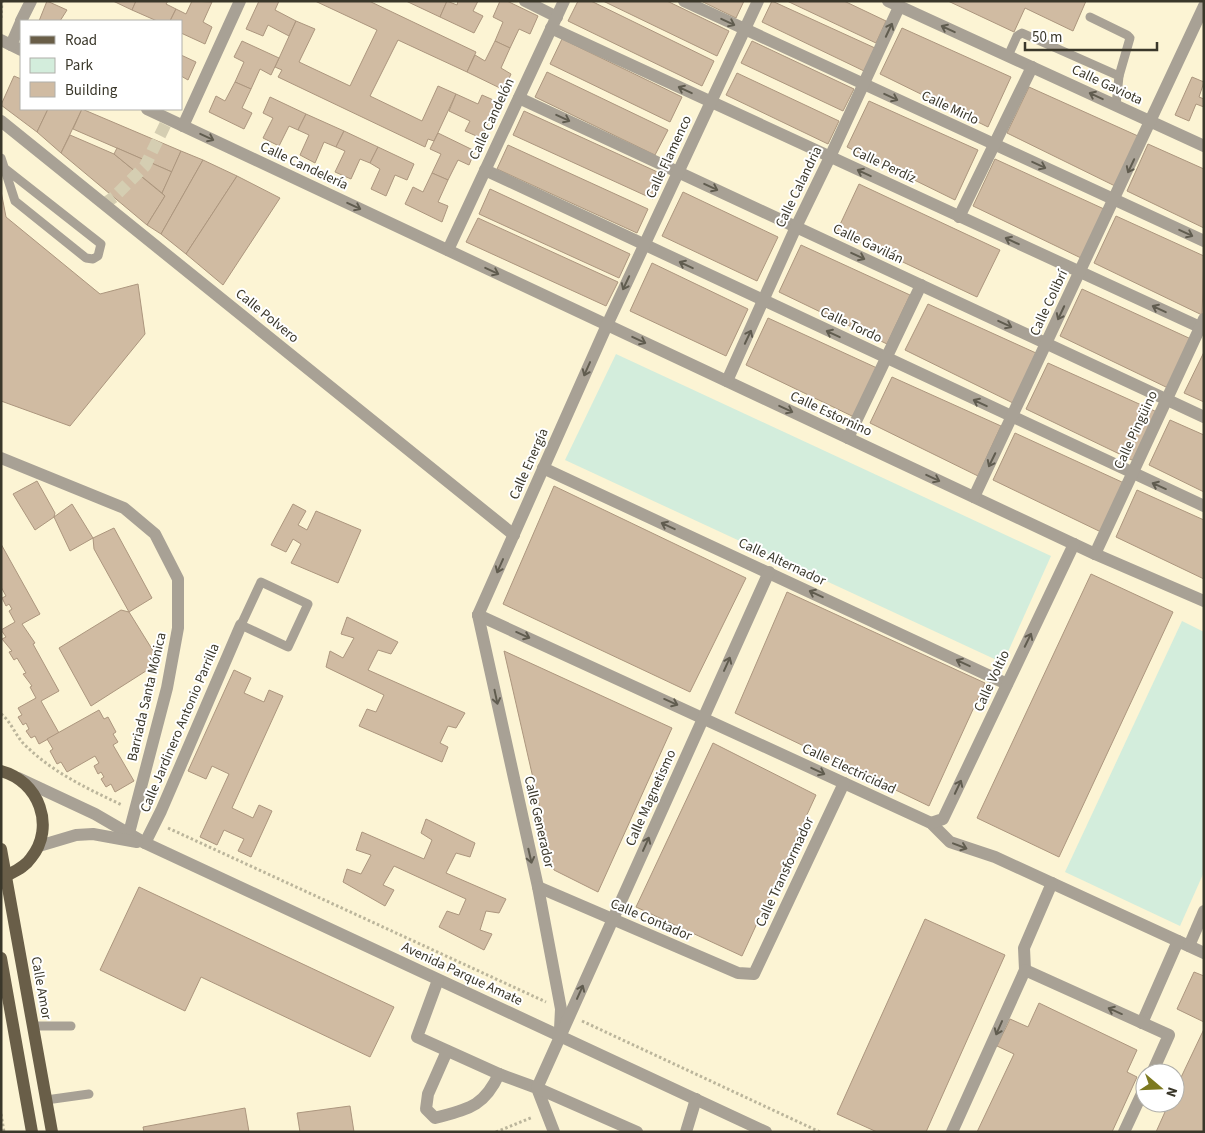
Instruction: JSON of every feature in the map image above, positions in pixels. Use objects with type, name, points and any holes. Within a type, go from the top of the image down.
[{"type":"main road","points":[[5,772],[24,782],[35,795],[42,812],[43,829],[39,846],[25,864],[6,876]]},
{"type":"main road","name":"Calle Amor","points":[[1,849],[52,1132]]},
{"type":"main road","points":[[1,958],[32,1132]]},
{"type":"street","points":[[22,20],[31,1]]},
{"type":"street","name":"Calle Perdíz","points":[[525,1],[554,22],[711,102],[1080,272],[1202,325]]},
{"type":"street","name":"Calle Candelón","points":[[448,250],[564,1]]},
{"type":"street","name":"Calle Mirlo","points":[[684,1],[1204,241]]},
{"type":"street","name":"Calle Flamenco","points":[[606,325],[758,1]]},
{"type":"street","points":[[184,126],[237,2]]},
{"type":"street","name":"Calle Gaviota","points":[[894,4],[1204,146]]},
{"type":"street","name":"Calle Calandria","points":[[727,381],[796,226],[864,84],[894,4]]},
{"type":"street","name":"Calle Colibrí","points":[[974,497],[1115,200],[1204,6]]},
{"type":"street","points":[[11,45],[20,24]]},
{"type":"street","points":[[960,217],[1032,67]]},
{"type":"street","name":"Calle Gavilán","points":[[519,98],[1204,417]]},
{"type":"street","name":"Calle Candelería","points":[[149,110],[448,250]]},
{"type":"street","name":"Calle Polvero","points":[[3,126],[514,535]]},
{"type":"street","name":"Calle Tordo","points":[[485,170],[1012,418],[1204,506]]},
{"type":"street","name":"Calle Estornino","points":[[448,250],[1074,544],[1204,601]]},
{"type":"street","points":[[848,438],[921,285]]},
{"type":"street","name":"Calle Energía","points":[[478,615],[606,325]]},
{"type":"street","name":"Calle Pingüino","points":[[1096,554],[1202,325]]},
{"type":"street","name":"Barriada Santa Mónica","points":[[1,458],[124,508],[155,534],[178,579],[178,628],[167,688],[129,833]]},
{"type":"street","name":"Calle Alternador","points":[[543,468],[1007,684]]},
{"type":"street","name":"Calle Voltio","points":[[931,823],[943,819],[1074,544]]},
{"type":"street","name":"Calle Magnetismo","points":[[537,1088],[559,1037],[565,1012],[612,919],[769,572]]},
{"type":"street","name":"Calle Electricidad","points":[[478,615],[704,717],[931,823],[950,842],[995,857],[1204,953]]},
{"type":"street","name":"Calle Generador","points":[[478,615],[565,1012]]},
{"type":"street","name":"Calle Jardinero Antonio Parrilla","points":[[145,843],[241,625]]},
{"type":"street","name":"Avenida Parque Amate","points":[[5,772],[95,814],[145,843],[766,1132]]},
{"type":"street","name":"Calle Transformador","points":[[754,974],[844,784]]},
{"type":"street","name":"Avenida Parque Amate","points":[[39,846],[76,836],[93,834],[145,843]]},
{"type":"street","points":[[952,1132],[1025,970],[1024,948],[1052,883]]},
{"type":"street","name":"Calle Contador","points":[[538,888],[738,973],[754,974]]},
{"type":"street","points":[[1142,1023],[1183,943],[1204,911]]},
{"type":"street","points":[[1025,970],[1169,1035],[1156,1063]]},
{"type":"street","points":[[438,980],[417,1037],[637,1132]]},
{"type":"street","points":[[447,1050],[428,1094],[426,1110],[435,1118],[480,1101],[490,1092],[499,1074]]},
{"type":"street","points":[[537,1088],[554,1132]]},
{"type":"street","points":[[686,1132],[696,1099]]},
{"type":"street","points":[[1124,1132],[1135,1109]]},
{"type":"lane","points":[[1090,17],[1130,38],[1119,76],[1116,106]]},
{"type":"lane","points":[[1008,56],[1017,36],[1022,33],[1119,76]]},
{"type":"lane","points":[[2,162],[101,244],[98,256],[86,258],[15,201],[2,162]]},
{"type":"lane","points":[[261,582],[308,604],[288,647],[241,625],[261,582]]},
{"type":"lane","points":[[33,1026],[72,1026]]},
{"type":"lane","points":[[46,1100],[89,1094]]},
{"type":"path","points":[[1,18],[2,1]]},
{"type":"path","points":[[1,714],[15,734],[42,760],[77,784],[135,812]]},
{"type":"path","points":[[155,822],[820,1132]]},
{"type":"path","points":[[496,1132],[546,1111]]},
{"type":"path","points":[[1,1114],[4,1132]]},
{"type":"green space","points":[[616,354],[1051,556],[1003,663],[565,460]]},
{"type":"green space","points":[[1182,621],[1204,632],[1204,872],[1180,926],[1065,872]]},
{"type":"building","points":[[47,1],[67,10],[61,20],[39,20]]},
{"type":"building","points":[[113,1],[136,1],[132,10]]},
{"type":"building","points":[[136,1],[168,1],[166,4],[176,9],[170,20],[155,20],[132,10]]},
{"type":"building","points":[[192,1],[212,2],[203,22],[212,27],[205,44],[182,33],[182,20],[170,20],[176,9],[186,14]]},
{"type":"building","points":[[259,1],[279,1],[275,10],[296,21],[289,36],[268,25],[263,36],[246,29]]},
{"type":"building","points":[[315,1],[369,1],[476,52],[467,72],[398,40],[370,96],[422,121],[438,86],[456,94],[434,141],[428,139],[425,147],[278,77],[282,70],[275,67],[296,21],[315,29],[299,62],[350,86],[377,30]]},
{"type":"building","points":[[406,1],[447,1],[440,17]]},
{"type":"building","points":[[447,1],[457,5],[458,1],[478,1],[473,11],[483,16],[474,33],[440,17]]},
{"type":"building","points":[[500,1],[507,1],[538,16],[530,34],[519,29],[510,48],[495,41],[503,22],[493,17]]},
{"type":"building","points":[[578,1],[591,1],[714,61],[702,86],[568,21]]},
{"type":"building","points":[[603,1],[667,1],[729,31],[717,56]]},
{"type":"building","points":[[701,1],[744,1],[736,18]]},
{"type":"building","points":[[772,1],[875,48],[864,71],[762,22]]},
{"type":"building","points":[[787,1],[844,1],[886,21],[876,43]]},
{"type":"building","points":[[948,1],[1086,1],[1073,31],[1025,8],[1014,32]]},
{"type":"building","points":[[902,28],[1011,77],[988,127],[880,74]]},
{"type":"building","points":[[562,39],[682,97],[670,122],[550,64]]},
{"type":"building","points":[[242,41],[279,58],[271,75],[260,69],[251,89],[235,82],[244,62],[234,57]]},
{"type":"building","points":[[495,41],[510,48],[501,68],[511,74],[504,90],[467,72],[475,55],[485,61]]},
{"type":"building","points":[[752,41],[854,89],[843,111],[741,63]]},
{"type":"building","points":[[182,55],[196,62],[188,80],[182,77]]},
{"type":"building","points":[[547,72],[668,130],[655,155],[535,97]]},
{"type":"building","points":[[737,73],[839,121],[828,144],[726,95]]},
{"type":"building","points":[[14,76],[20,79],[20,110],[48,110],[37,132],[1,105]]},
{"type":"building","points":[[1192,77],[1204,82],[1199,97],[1204,99],[1204,107],[1196,104],[1189,121],[1175,115]]},
{"type":"building","points":[[235,82],[251,89],[242,108],[252,113],[244,129],[209,112],[216,96],[225,101]]},
{"type":"building","points":[[1029,87],[1138,136],[1115,186],[1007,133]]},
{"type":"building","points":[[456,94],[478,104],[482,95],[498,102],[481,138],[465,131],[470,121],[449,111]]},
{"type":"building","points":[[270,97],[306,114],[298,130],[289,126],[279,146],[263,138],[273,118],[263,113]]},
{"type":"building","points":[[869,101],[978,150],[955,200],[847,147]]},
{"type":"building","points":[[48,110],[82,110],[61,153],[37,132]]},
{"type":"building","points":[[82,110],[84,110],[181,151],[172,172],[73,129]]},
{"type":"building","points":[[524,111],[664,175],[653,199],[513,135]]},
{"type":"building","points":[[306,114],[344,131],[336,147],[324,142],[315,163],[300,155],[309,135],[298,130]]},
{"type":"building","points":[[344,131],[378,147],[370,163],[360,159],[351,179],[335,172],[345,151],[336,147]]},
{"type":"building","points":[[438,133],[475,151],[469,165],[458,160],[448,180],[432,173],[441,154],[430,149]]},
{"type":"building","points":[[70,135],[114,154],[165,196],[147,225],[61,153]]},
{"type":"building","points":[[1148,144],[1204,169],[1204,228],[1127,191]]},
{"type":"building","points":[[508,145],[648,209],[637,233],[497,169]]},
{"type":"building","points":[[378,147],[414,164],[407,180],[395,175],[386,196],[371,189],[380,169],[370,163]]},
{"type":"building","points":[[117,148],[172,172],[162,193],[114,154]]},
{"type":"building","points":[[181,151],[203,160],[161,234],[147,225],[165,196],[162,193]]},
{"type":"building","points":[[995,159],[1104,209],[1081,258],[973,206]]},
{"type":"building","points":[[203,160],[237,176],[186,254],[161,234]]},
{"type":"building","points":[[432,173],[448,180],[438,202],[448,206],[442,222],[405,204],[413,187],[423,192]]},
{"type":"building","points":[[237,176],[280,198],[223,285],[186,254]]},
{"type":"building","points":[[859,184],[1000,250],[977,297],[837,231]]},
{"type":"building","points":[[490,189],[630,254],[619,278],[479,214]]},
{"type":"building","points":[[1,191],[6,217],[100,294],[138,284],[145,334],[70,426],[1,401]]},
{"type":"building","points":[[683,192],[778,237],[757,281],[662,236]]},
{"type":"building","points":[[1116,216],[1204,256],[1202,315],[1094,263]]},
{"type":"building","points":[[478,218],[618,282],[606,306],[466,242]]},
{"type":"building","points":[[801,245],[910,295],[887,344],[779,292]]},
{"type":"building","points":[[652,263],[748,309],[726,356],[630,311]]},
{"type":"building","points":[[1082,289],[1191,339],[1168,388],[1060,336]]},
{"type":"building","points":[[928,304],[1036,353],[1013,403],[905,350]]},
{"type":"building","points":[[768,318],[877,368],[854,417],[746,365]]},
{"type":"building","points":[[1204,352],[1204,402],[1184,393]]},
{"type":"building","points":[[1048,363],[1157,412],[1134,461],[1026,409]]},
{"type":"building","points":[[892,377],[1001,426],[978,476],[870,423]]},
{"type":"building","points":[[1170,420],[1204,435],[1204,492],[1149,465]]},
{"type":"building","points":[[1015,433],[1124,483],[1101,532],[993,480]]},
{"type":"building","points":[[37,481],[55,513],[54,517],[35,530],[13,494]]},
{"type":"building","points":[[554,486],[746,578],[690,692],[503,604]]},
{"type":"building","points":[[1137,490],[1204,520],[1204,579],[1116,537]]},
{"type":"building","points":[[72,504],[93,538],[70,551],[54,517]]},
{"type":"building","points":[[293,504],[306,511],[298,525],[307,530],[316,511],[361,530],[338,583],[291,563],[301,544],[293,539],[286,552],[271,545]]},
{"type":"building","points":[[114,528],[152,598],[129,612],[94,549],[93,538]]},
{"type":"building","points":[[1,544],[40,614],[22,624],[35,643],[33,644],[59,691],[41,701],[59,733],[39,744],[35,736],[31,738],[26,731],[29,729],[26,723],[23,725],[18,717],[22,715],[18,708],[36,698],[30,687],[32,686],[23,674],[26,673],[17,658],[14,660],[9,652],[12,651],[2,639],[6,637],[1,630],[15,622],[9,611],[12,609],[9,604],[6,606],[2,598],[6,596],[1,587]]},
{"type":"building","points":[[1091,574],[1173,612],[1059,857],[977,818]]},
{"type":"building","points":[[787,592],[985,683],[929,806],[735,713]]},
{"type":"building","points":[[121,610],[129,612],[160,662],[91,706],[59,648]]},
{"type":"building","points":[[347,617],[398,642],[391,654],[378,650],[368,670],[465,713],[456,728],[448,726],[440,743],[448,747],[442,762],[359,726],[367,709],[376,712],[384,695],[326,667],[330,651],[343,658],[354,638],[341,634]]},
{"type":"building","points":[[504,651],[672,728],[598,892],[554,870]]},
{"type":"building","points":[[234,670],[251,678],[244,693],[264,702],[269,690],[283,696],[232,808],[253,818],[259,805],[272,811],[251,857],[238,851],[244,839],[224,830],[217,845],[200,837],[229,774],[212,766],[206,779],[188,771]]},
{"type":"building","points":[[99,710],[104,719],[108,717],[116,732],[113,734],[118,742],[113,745],[134,781],[115,792],[111,784],[106,787],[101,779],[104,777],[101,772],[98,774],[94,766],[99,763],[95,756],[67,772],[61,762],[57,764],[50,751],[53,749],[47,739]]},
{"type":"building","points":[[713,743],[816,795],[742,956],[636,907]]},
{"type":"building","points":[[426,819],[475,843],[470,857],[456,853],[446,873],[506,899],[499,913],[486,911],[480,930],[492,934],[484,950],[439,927],[447,911],[459,915],[466,899],[394,866],[383,885],[394,890],[385,906],[343,882],[347,869],[361,874],[371,855],[356,850],[362,832],[424,859],[432,840],[421,833]]},
{"type":"building","points":[[139,887],[394,1007],[370,1057],[201,977],[185,1011],[100,970]]},
{"type":"building","points":[[925,919],[1005,955],[926,1132],[877,1132],[837,1114]]},
{"type":"building","points":[[1194,972],[1204,976],[1204,1022],[1177,1009]]},
{"type":"building","points":[[1039,1003],[1137,1050],[1127,1072],[1135,1076],[1135,1081],[1112,1132],[977,1132],[1014,1054],[997,1046],[1010,1019],[1028,1027]]},
{"type":"building","points":[[1204,1029],[1204,1132],[1156,1132],[1165,1113],[1185,1113],[1185,1069]]},
{"type":"building","points":[[350,1106],[354,1132],[300,1132],[297,1113]]},
{"type":"building","points":[[245,1108],[249,1132],[144,1132],[143,1127]]},
{"type":"tunnel","points":[[104,204],[114,197],[145,166],[168,119]]}]
